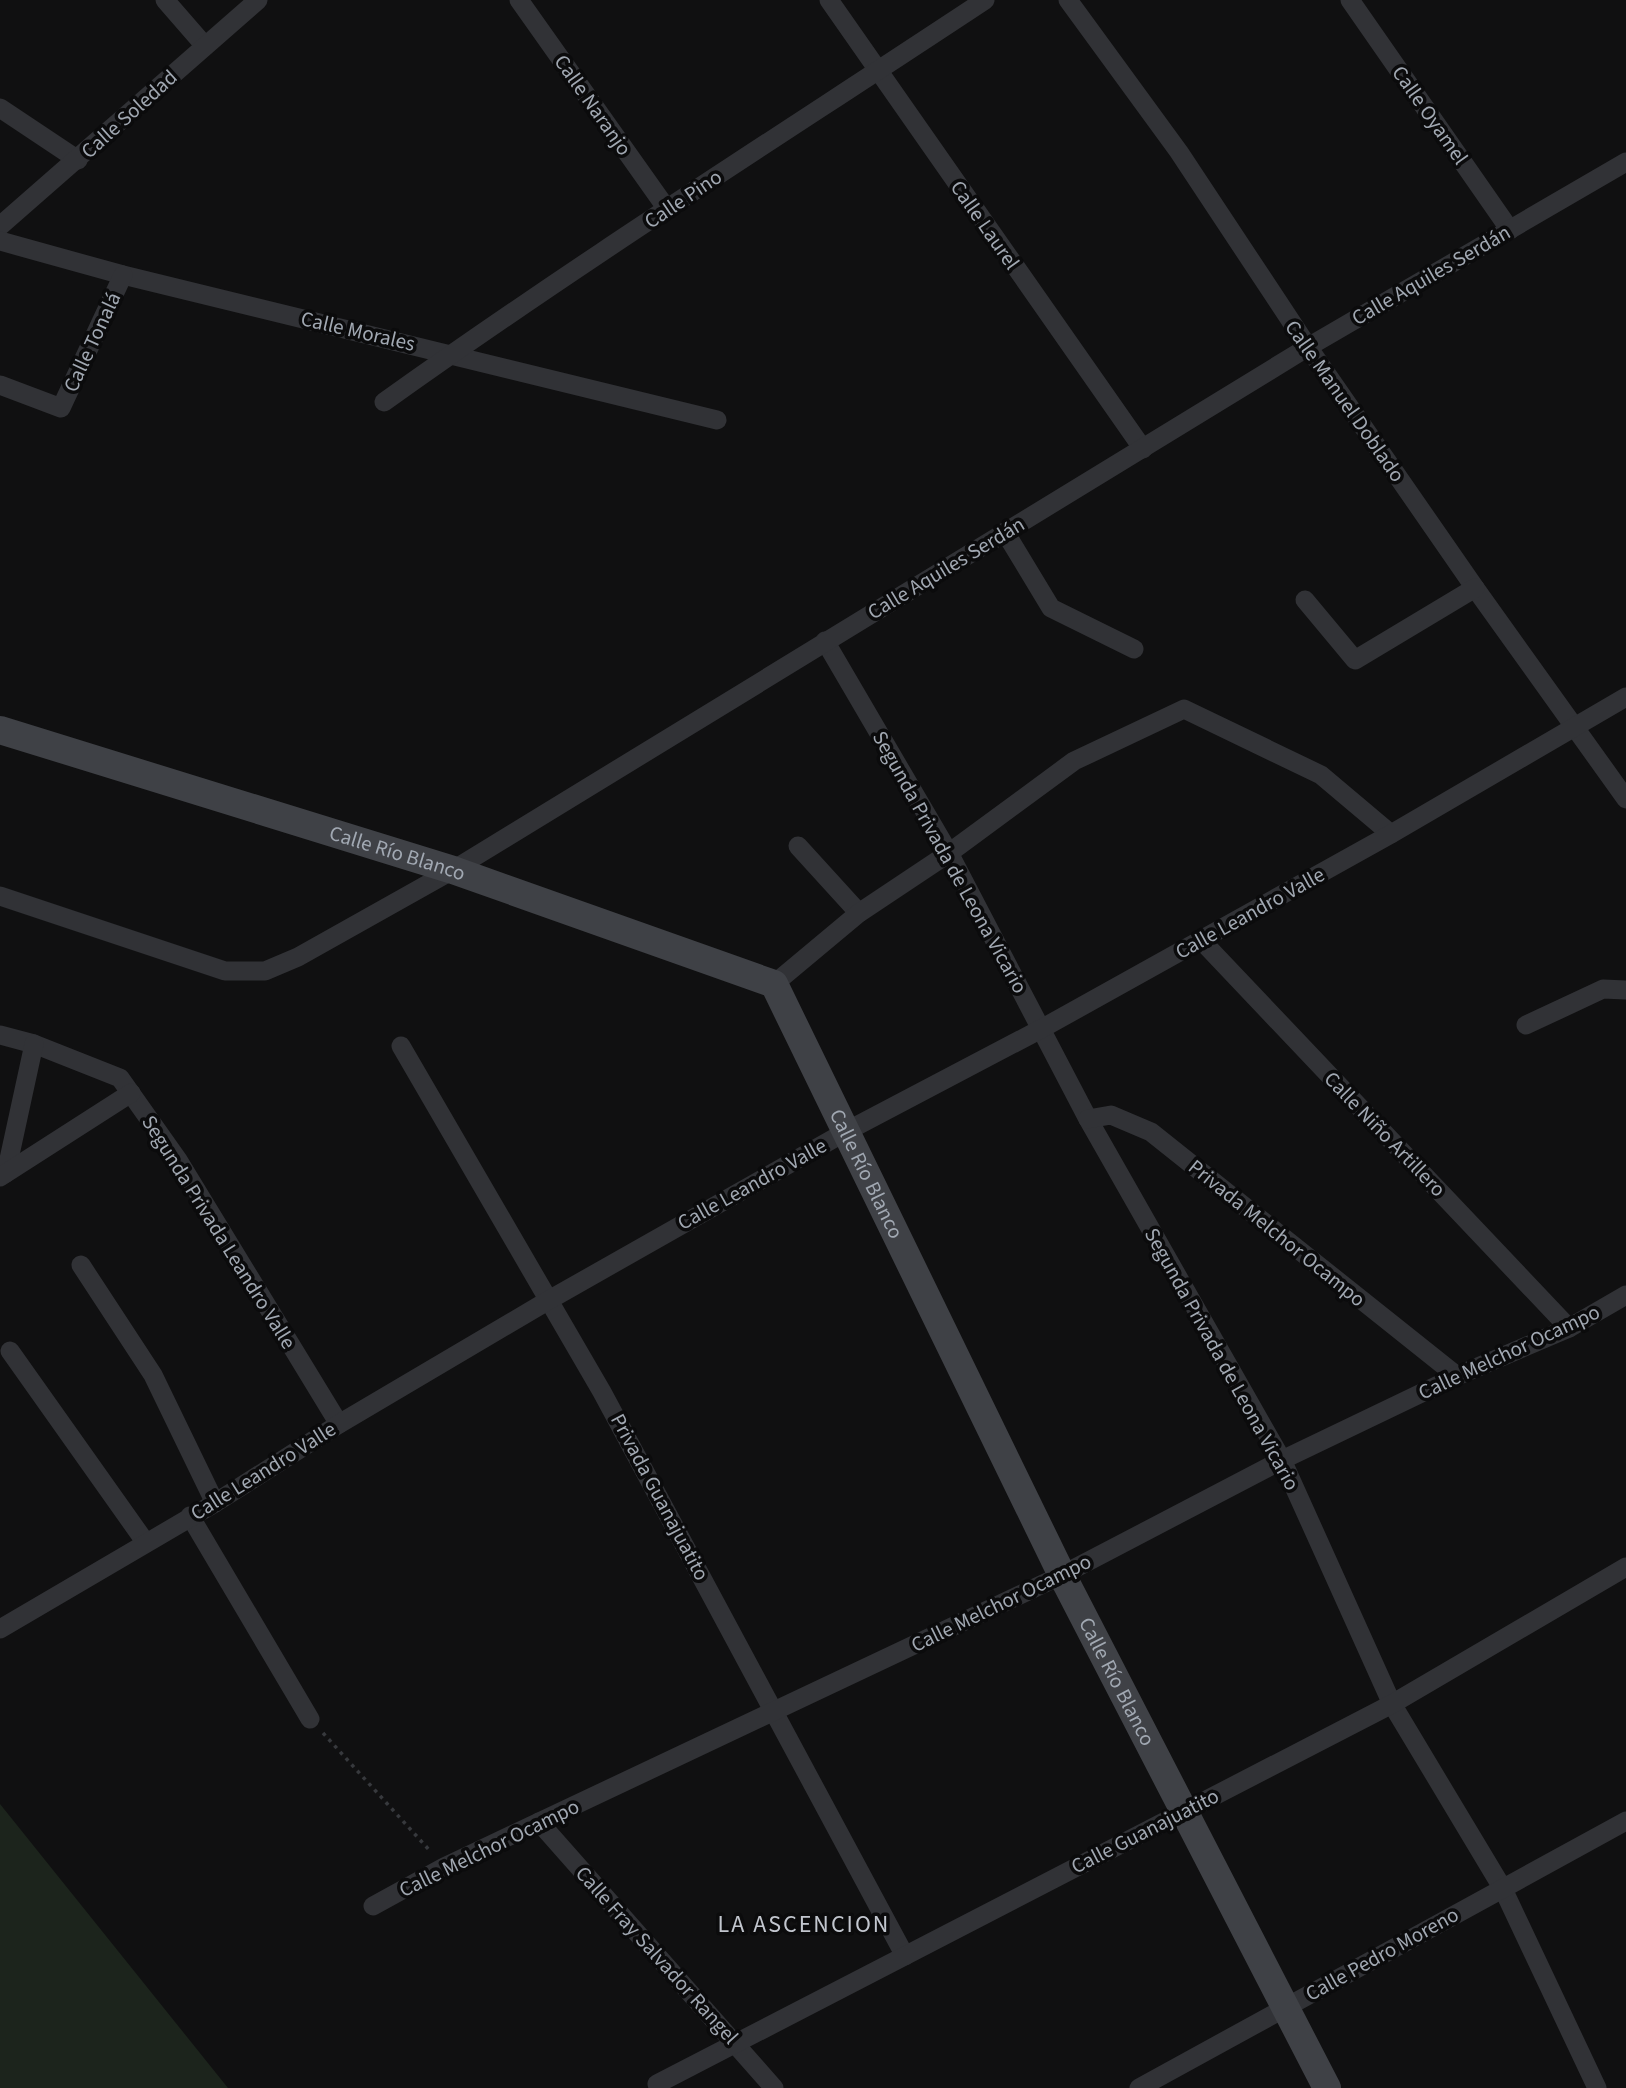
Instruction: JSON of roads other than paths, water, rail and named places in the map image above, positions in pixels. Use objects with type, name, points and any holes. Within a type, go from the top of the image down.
[{"type":"street","points":[[165,0],[205,46]]},
{"type":"street","name":"Calle Soledad","points":[[0,226],[258,0]]},
{"type":"street","name":"Calle Naranjo","points":[[519,0],[667,209]]},
{"type":"street","name":"Calle Laurel","points":[[829,0],[1143,449]]},
{"type":"street","name":"Calle Pino","points":[[384,402],[667,209],[985,0]]},
{"type":"street","name":"Calle Manuel Doblado","points":[[1068,0],[1179,152],[1307,347],[1475,589],[1626,799]]},
{"type":"street","name":"Calle Oyamel","points":[[1350,0],[1510,230]]},
{"type":"street","points":[[0,108],[78,160]]},
{"type":"street","name":"Calle Aquiles Serdán","points":[[0,896],[225,971],[265,971],[298,957],[453,870],[1307,347],[1626,162]]},
{"type":"street","name":"Calle Morales","points":[[0,241],[123,275],[717,419]]},
{"type":"street","name":"Calle Tonalá","points":[[0,385],[61,408],[123,275]]},
{"type":"street","points":[[1005,532],[1051,608],[1134,649]]},
{"type":"street","points":[[1305,600],[1355,660],[1475,589]]},
{"type":"street","name":"Segunda Privada de Leona Vicario","points":[[825,641],[949,853],[1088,1119],[1282,1461],[1392,1704],[1503,1889],[1597,2088]]},
{"type":"street","name":"Calle Leandro Valle","points":[[0,1629],[215,1503],[339,1424],[548,1300],[847,1131],[1041,1029],[1391,834],[1626,697]]},
{"type":"street","points":[[774,984],[859,913],[949,853],[1074,761],[1184,709],[1321,775],[1391,834]]},
{"type":"street","name":"Calle Río Blanco","points":[[0,730],[453,870],[774,984],[1062,1575],[1327,2088]]},
{"type":"street","points":[[798,846],[859,913]]},
{"type":"street","name":"Calle Niño Artillero","points":[[1201,940],[1569,1328]]},
{"type":"street","points":[[1526,1025],[1603,989],[1626,990]]},
{"type":"street","name":"Segunda Privada Leandro Valle","points":[[0,1035],[34,1044],[120,1078],[178,1160],[339,1424]]},
{"type":"street","points":[[3,1175],[34,1044]]},
{"type":"street","name":"Privada Guanajuatito","points":[[401,1046],[602,1392],[905,1956]]},
{"type":"street","points":[[3,1175],[131,1093]]},
{"type":"street","name":"Privada Melchor Ocampo","points":[[1088,1119],[1111,1115],[1151,1132],[1457,1376]]},
{"type":"street","points":[[81,1265],[153,1375],[215,1503]]},
{"type":"street","name":"Calle Melchor Ocampo","points":[[373,1906],[444,1867],[1062,1575],[1282,1461],[1457,1376],[1569,1328],[1626,1295]]},
{"type":"street","points":[[10,1351],[146,1544]]},
{"type":"street","points":[[190,1516],[310,1719]]},
{"type":"street","name":"Calle Guanajuatito","points":[[657,2084],[1392,1704],[1626,1567]]},
{"type":"street","name":"Calle Pedro Moreno","points":[[1139,2088],[1626,1821]]},
{"type":"street","name":"Calle Fray Salvador Rangel","points":[[539,1822],[774,2088]]},
{"type":"district","name":"LA ASCENCION","points":[[804,1924]]}]
